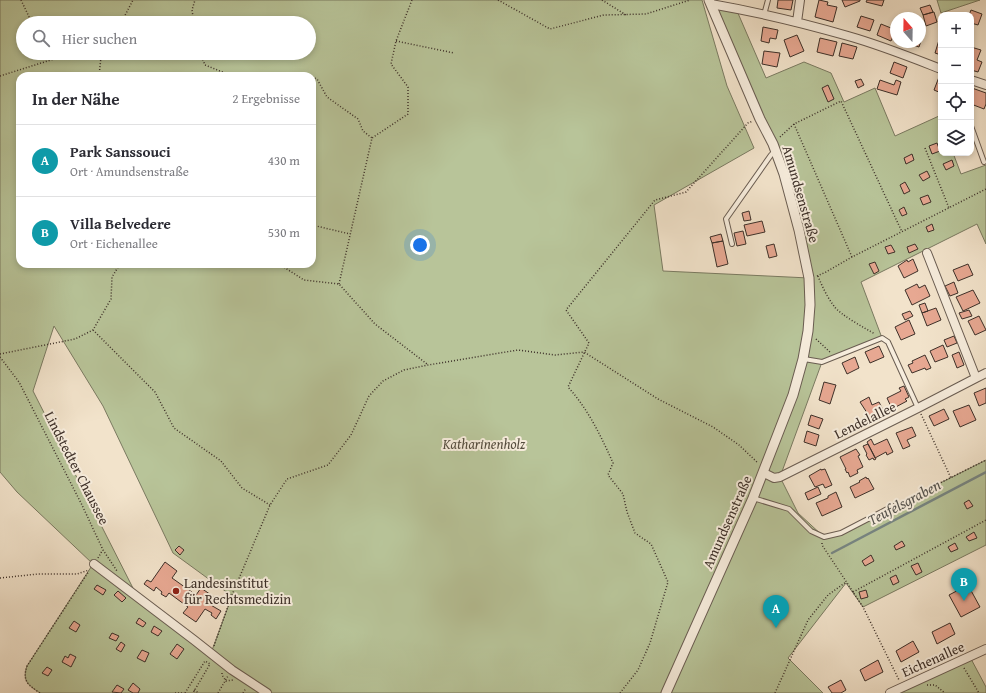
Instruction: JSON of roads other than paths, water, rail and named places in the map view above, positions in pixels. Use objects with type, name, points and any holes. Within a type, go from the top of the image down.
[{"type":"street","points":[[797,22],[800,0]]},
{"type":"street","points":[[710,2],[797,22],[848,36],[938,68]]},
{"type":"street","name":"Amundsenstraße","points":[[666,693],[765,471],[793,395],[803,359],[808,331],[814,277],[799,230],[784,174],[710,2]]},
{"type":"street","points":[[974,81],[986,85]]},
{"type":"street","points":[[927,253],[976,378]]},
{"type":"street","name":"Lendelallee","points":[[765,471],[774,478],[780,477],[986,373]]},
{"type":"street","points":[[92,567],[136,595],[232,670],[267,693]]},
{"type":"street","name":"Eichenallee","points":[[890,693],[986,649]]},
{"type":"lane","points":[[764,15],[768,0]]},
{"type":"lane","points":[[974,134],[984,162]]},
{"type":"lane","points":[[732,244],[726,220],[765,164],[774,148]]},
{"type":"lane","points":[[803,359],[822,362],[882,338],[888,342],[918,408]]},
{"type":"lane","points":[[753,498],[789,509],[811,531],[824,537],[841,533],[893,506]]},
{"type":"waterway","name":"Teufelsgraben","points":[[832,553],[986,472]]},
{"type":"place","name":"Landesinstitut für Rechtsmedizin","points":[[176,591]]},
{"type":"place","name":"Villa Belvedere","points":[[964,601]]},
{"type":"place","name":"Park Sanssouci","points":[[776,628]]},
{"type":"park label","name":"Katharinenholz","points":[[484,444]]}]
